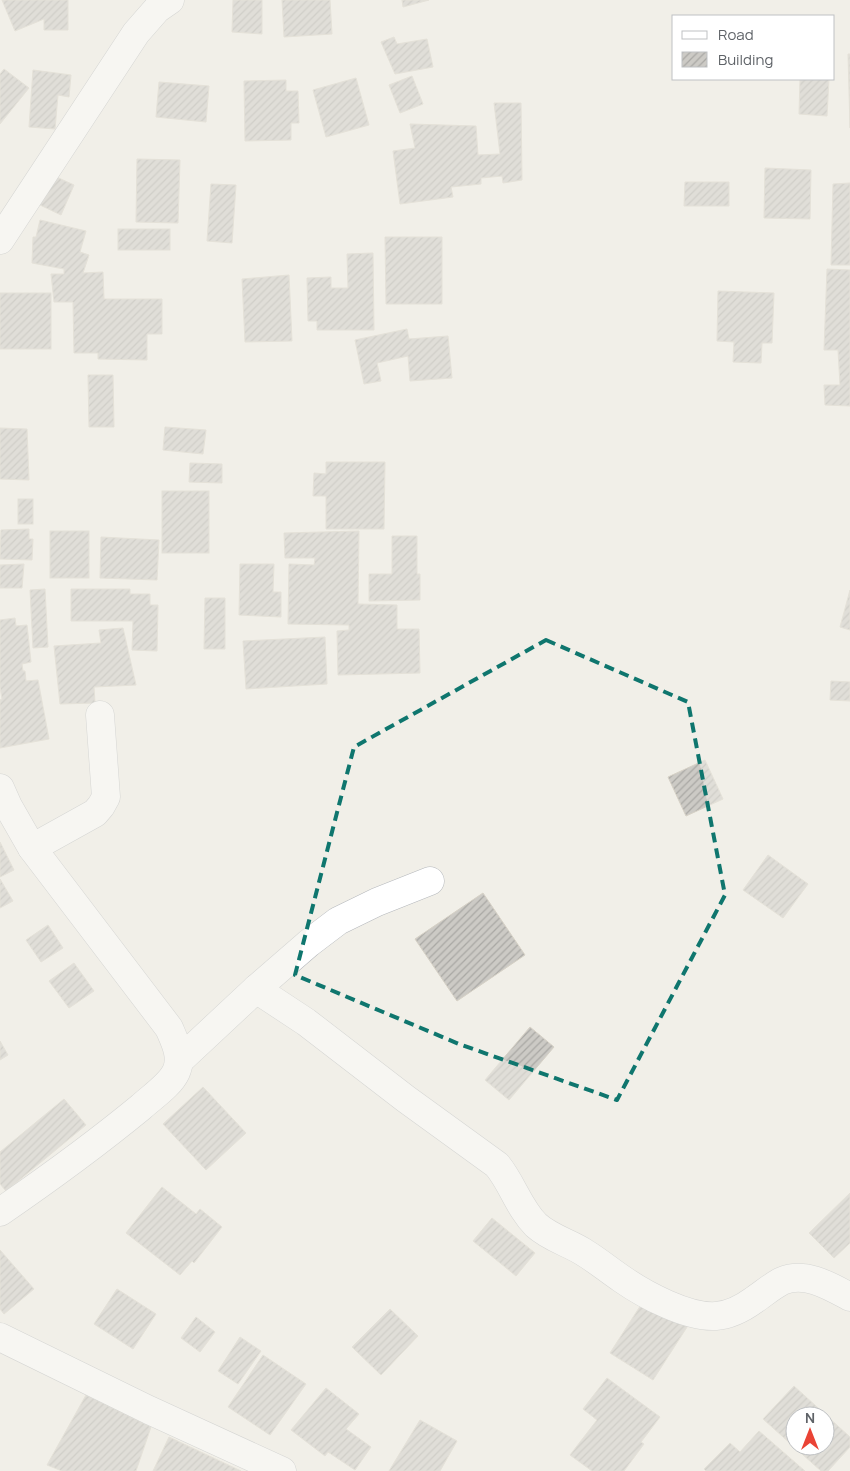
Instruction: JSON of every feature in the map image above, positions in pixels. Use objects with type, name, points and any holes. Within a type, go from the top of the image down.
[{"type":"street","points":[[0,240],[136,33],[157,8],[170,0]]},
{"type":"street","points":[[32,848],[95,813],[106,797],[100,715]]},
{"type":"street","points":[[0,788],[32,848],[169,1028],[180,1060]]},
{"type":"street","points":[[0,1212],[119,1126],[161,1090],[176,1073],[180,1060],[256,988],[309,943],[338,921],[377,902],[430,882]]},
{"type":"street","points":[[256,988],[306,1022],[406,1099],[497,1165],[506,1176],[523,1208],[537,1226],[585,1253],[640,1290],[694,1315],[717,1316],[742,1309],[783,1281],[800,1278],[822,1282],[850,1297]]},
{"type":"street","points":[[0,1337],[149,1410],[282,1471]]},
{"type":"highlighted area","points":[[546,640],[688,702],[725,895],[617,1100],[459,1044],[295,975],[354,747]]},
{"type":"building","points":[[2,0],[68,0],[68,30],[44,30],[44,19],[15,31]]},
{"type":"building","points":[[233,0],[262,0],[262,34],[232,32]]},
{"type":"building","points":[[282,0],[330,0],[332,34],[284,37]]},
{"type":"building","points":[[402,0],[429,0],[403,7]]},
{"type":"building","points":[[394,37],[397,44],[427,39],[433,67],[395,74],[381,42]]},
{"type":"building","points":[[848,54],[850,54],[850,128]]},
{"type":"building","points":[[4,69],[29,88],[0,124],[0,74]]},
{"type":"building","points":[[33,70],[71,75],[69,97],[58,95],[55,129],[29,127]]},
{"type":"building","points":[[412,76],[423,104],[400,113],[389,85]]},
{"type":"building","points":[[356,78],[369,125],[326,137],[313,90]]},
{"type":"building","points":[[286,80],[286,91],[298,91],[299,123],[291,123],[291,140],[245,141],[244,81]]},
{"type":"building","points":[[800,80],[829,80],[827,116],[799,114]]},
{"type":"building","points":[[159,82],[209,86],[206,122],[156,117]]},
{"type":"building","points":[[494,103],[521,103],[522,180],[503,183],[502,176],[481,178],[481,184],[451,187],[453,197],[400,204],[393,151],[415,148],[410,124],[476,126],[478,155],[500,154]]},
{"type":"building","points":[[137,159],[180,160],[178,223],[136,222]]},
{"type":"building","points":[[765,168],[811,170],[810,219],[764,218]]},
{"type":"building","points":[[52,175],[74,185],[61,215],[38,204]]},
{"type":"building","points":[[685,182],[729,182],[729,206],[684,206]]},
{"type":"building","points":[[850,183],[850,265],[831,265],[833,184]]},
{"type":"building","points":[[211,184],[236,185],[232,243],[207,241]]},
{"type":"building","points":[[40,220],[86,231],[80,252],[89,255],[83,273],[103,272],[104,299],[162,299],[162,334],[147,334],[147,360],[98,359],[98,353],[74,353],[73,302],[54,302],[51,274],[64,274],[64,269],[32,263],[33,237],[36,237]]},
{"type":"building","points":[[118,229],[170,229],[170,250],[118,250]]},
{"type":"building","points":[[385,237],[442,237],[442,304],[386,304]]},
{"type":"building","points":[[373,253],[374,330],[317,330],[317,321],[308,321],[307,278],[331,277],[331,288],[348,288],[347,254]]},
{"type":"building","points":[[827,269],[850,270],[850,406],[825,405],[824,385],[840,385],[838,350],[824,350]]},
{"type":"building","points":[[289,275],[292,341],[245,342],[242,279]]},
{"type":"building","points":[[718,291],[774,293],[772,343],[762,343],[761,363],[733,362],[734,342],[717,341]]},
{"type":"building","points":[[0,293],[51,293],[51,349],[0,349]]},
{"type":"building","points":[[407,329],[409,339],[448,336],[452,378],[410,381],[408,356],[377,363],[381,381],[364,384],[355,340]]},
{"type":"building","points":[[88,375],[113,375],[114,427],[89,427]]},
{"type":"building","points":[[165,427],[206,430],[203,454],[163,450]]},
{"type":"building","points":[[0,428],[27,429],[29,480],[0,479]]},
{"type":"building","points":[[326,462],[385,462],[384,529],[326,529],[326,496],[313,496],[314,473],[326,474]]},
{"type":"building","points":[[190,463],[222,464],[222,483],[189,482]]},
{"type":"building","points":[[162,491],[209,491],[209,553],[162,553]]},
{"type":"building","points":[[18,499],[33,499],[33,524],[18,524]]},
{"type":"building","points":[[29,529],[29,539],[33,539],[32,560],[0,559],[1,530]]},
{"type":"building","points":[[50,531],[89,531],[89,578],[50,578]]},
{"type":"building","points":[[359,531],[358,604],[397,605],[397,629],[419,629],[420,673],[338,675],[337,631],[349,630],[349,625],[288,624],[289,564],[314,565],[315,558],[285,558],[284,533]]},
{"type":"building","points":[[392,536],[417,536],[417,574],[420,574],[420,600],[369,601],[369,574],[392,574]]},
{"type":"building","points":[[101,537],[159,540],[157,580],[100,578]]},
{"type":"building","points":[[24,564],[22,588],[0,588],[0,565]]},
{"type":"building","points":[[240,564],[274,564],[273,592],[281,592],[281,617],[239,615]]},
{"type":"building","points":[[45,589],[48,647],[33,648],[30,590]]},
{"type":"building","points":[[71,589],[130,589],[130,594],[150,594],[150,605],[158,605],[157,651],[132,650],[133,621],[71,621]]},
{"type":"building","points":[[850,590],[850,630],[840,627]]},
{"type":"building","points":[[205,598],[225,598],[225,649],[204,649]]},
{"type":"building","points":[[15,618],[16,626],[27,625],[31,662],[22,664],[23,671],[25,671],[26,681],[38,680],[49,739],[0,748],[0,700],[2,699],[0,687],[0,620]]},
{"type":"building","points":[[123,628],[136,685],[94,687],[95,703],[60,704],[54,646],[101,643],[99,630]]},
{"type":"building","points":[[325,637],[327,684],[246,689],[243,641]]},
{"type":"building","points":[[831,681],[850,682],[850,701],[830,700]]},
{"type":"building","points":[[705,760],[723,799],[686,816],[668,777]]},
{"type":"building","points":[[0,842],[14,870],[0,877]]},
{"type":"building","points":[[768,855],[808,884],[783,918],[743,890]]},
{"type":"building","points":[[0,879],[13,901],[0,908]]},
{"type":"building","points":[[483,893],[525,955],[457,1001],[415,939]]},
{"type":"building","points":[[48,925],[63,948],[41,962],[26,940]]},
{"type":"building","points":[[74,963],[94,991],[69,1008],[49,981]]},
{"type":"building","points":[[530,1027],[554,1047],[509,1100],[485,1080]]},
{"type":"building","points":[[0,1041],[8,1055],[0,1060]]},
{"type":"building","points":[[203,1087],[246,1133],[206,1170],[163,1124]]},
{"type":"building","points":[[64,1099],[86,1125],[6,1191],[0,1184],[0,1152]]},
{"type":"building","points":[[162,1187],[196,1214],[200,1209],[222,1227],[194,1263],[192,1261],[180,1275],[126,1233]]},
{"type":"building","points":[[850,1193],[850,1243],[834,1258],[809,1233]]},
{"type":"building","points":[[492,1218],[535,1253],[516,1276],[473,1241]]},
{"type":"building","points":[[0,1250],[34,1289],[4,1314],[0,1309]]},
{"type":"building","points":[[117,1289],[156,1314],[133,1349],[94,1324]]},
{"type":"building","points":[[646,1297],[689,1324],[653,1380],[610,1353]]},
{"type":"building","points":[[390,1309],[418,1336],[381,1375],[352,1347]]},
{"type":"building","points":[[196,1317],[215,1332],[200,1352],[181,1338]]},
{"type":"building","points":[[240,1337],[261,1351],[238,1384],[218,1371]]},
{"type":"building","points":[[263,1355],[306,1384],[270,1435],[228,1407]]},
{"type":"building","points":[[607,1378],[660,1417],[641,1442],[644,1444],[624,1471],[592,1471],[570,1455],[597,1420],[583,1409]]},
{"type":"building","points":[[794,1386],[816,1406],[785,1406],[785,1439],[763,1419]]},
{"type":"building","points":[[326,1388],[359,1414],[346,1429],[371,1447],[355,1470],[328,1452],[325,1456],[291,1430]]},
{"type":"building","points":[[86,1395],[151,1427],[136,1471],[62,1471],[47,1465]]},
{"type":"building","points":[[420,1420],[457,1441],[440,1471],[389,1471]]},
{"type":"building","points":[[835,1423],[850,1437],[850,1447],[828,1471],[821,1471],[804,1456],[835,1456]]},
{"type":"building","points":[[759,1431],[785,1454],[785,1456],[788,1456],[805,1471],[706,1471],[704,1469],[730,1443],[740,1452]]},
{"type":"building","points":[[169,1437],[241,1471],[153,1471]]}]
